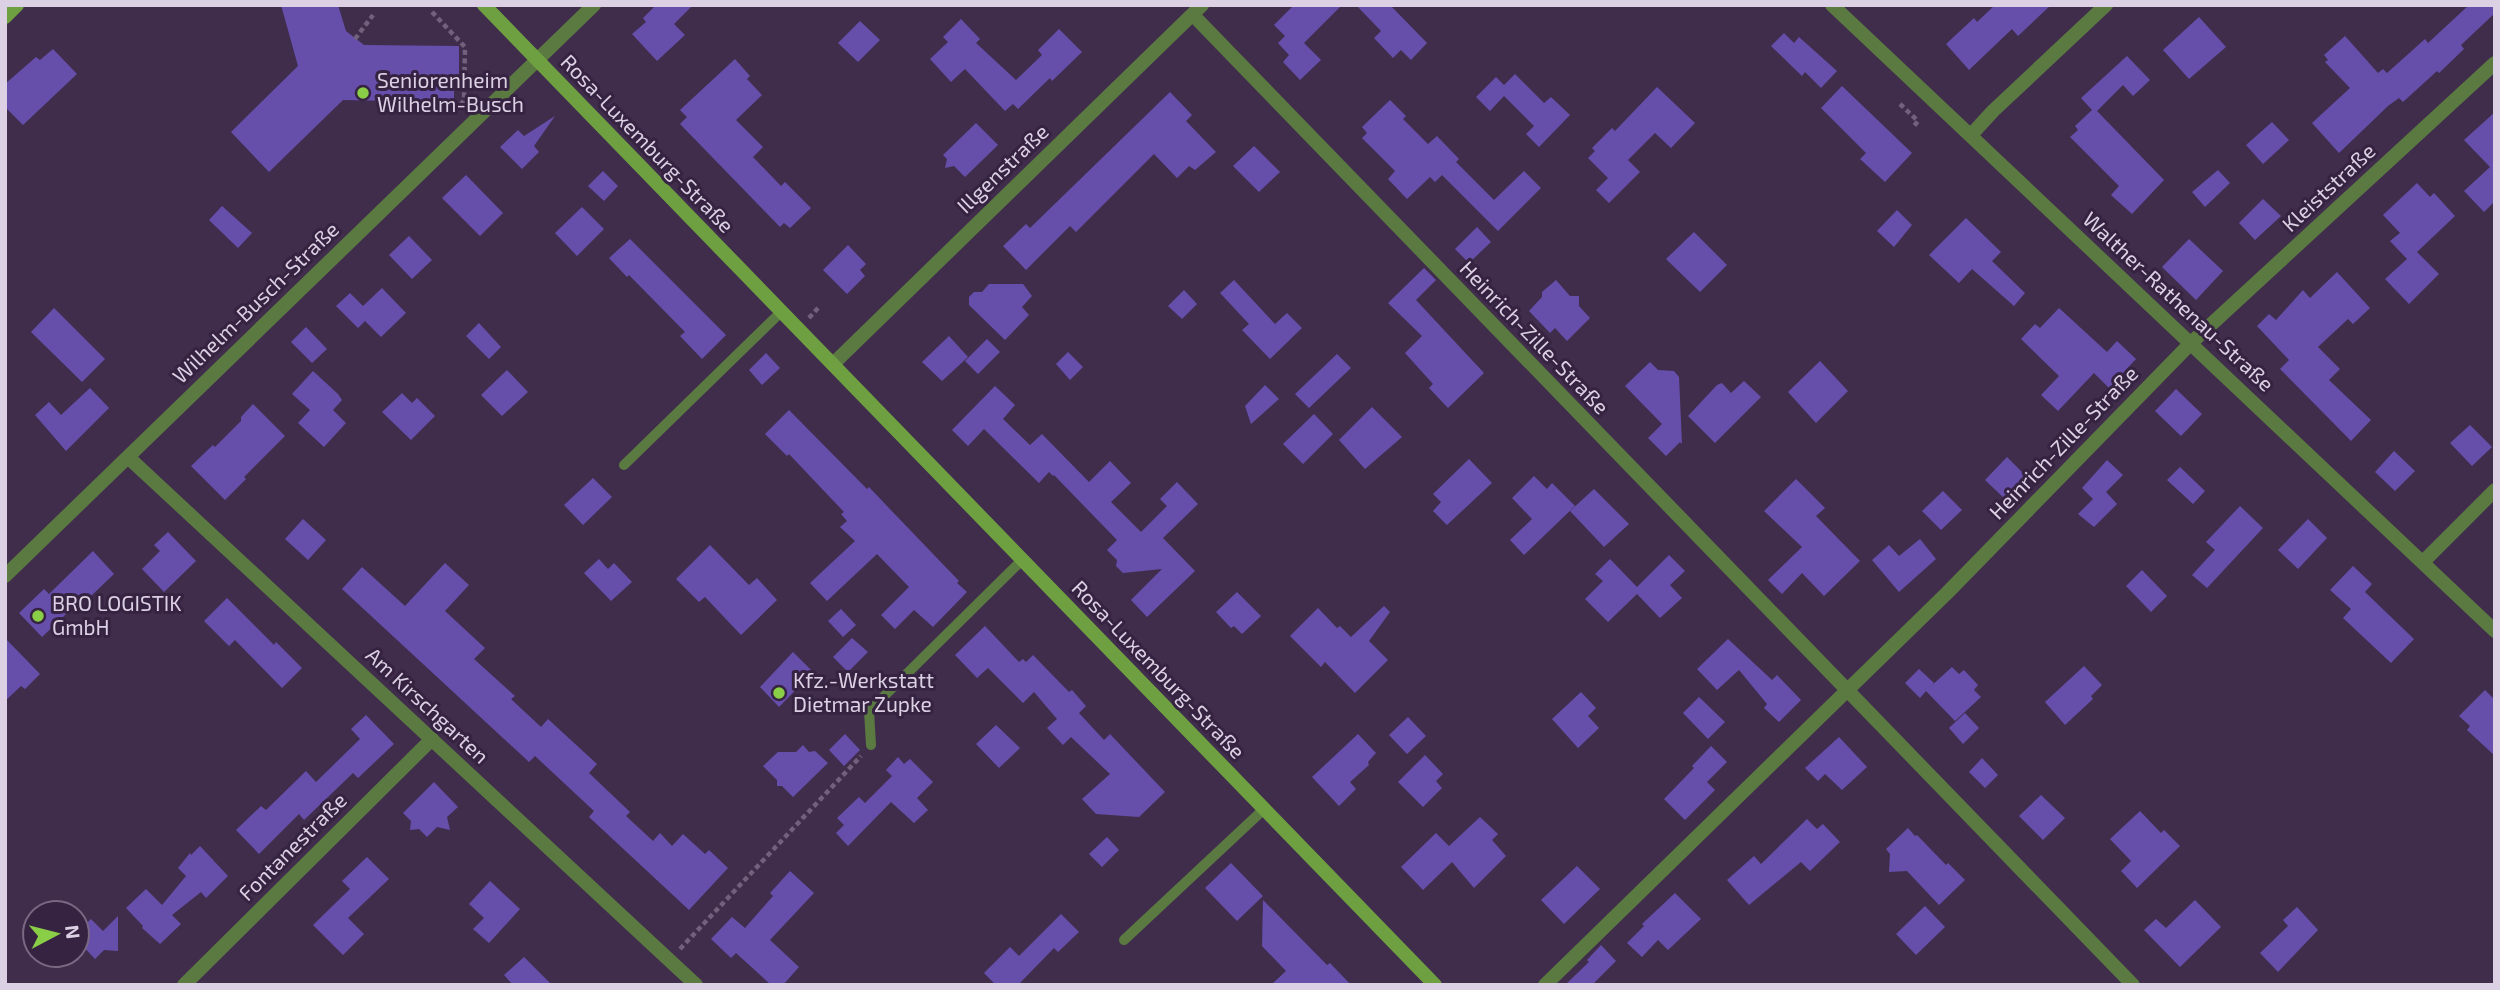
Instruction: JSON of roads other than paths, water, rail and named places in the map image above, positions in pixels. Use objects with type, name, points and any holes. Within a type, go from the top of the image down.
[{"type":"street","points":[[5,17],[18,5]]},
{"type":"street","name":"Rosa-Luxemburg-Straße","points":[[484,5],[1435,985]]},
{"type":"street","name":"Wilhelm-Busch-Straße","points":[[5,576],[594,5]]},
{"type":"street","name":"Walther-Rathenau-Straße","points":[[1832,5],[2495,631]]},
{"type":"street","points":[[1971,135],[2106,5]]},
{"type":"street","name":"Illgenstraße","points":[[833,364],[1197,10]]},
{"type":"street","name":"Heinrich-Zille-Straße","points":[[1197,10],[2133,985]]},
{"type":"street","name":"Kleiststraße","points":[[2191,343],[2495,63]]},
{"type":"street","name":"Heinrich-Zille-Straße","points":[[1545,985],[1987,552],[2191,343]]},
{"type":"street","name":"Am Kirschgarten","points":[[129,458],[696,985]]},
{"type":"street","points":[[2423,562],[2495,490]]},
{"type":"street","name":"Fontanestraße","points":[[184,985],[432,739]]},
{"type":"lane","points":[[624,465],[782,312]]},
{"type":"lane","points":[[871,745],[869,711],[1022,560]]},
{"type":"lane","points":[[1124,940],[1264,810]]},
{"type":"place","name":"Seniorenheim Wilhelm-Busch","points":[[363,93]]},
{"type":"place","name":"BRO LOGISTIK GmbH","points":[[38,616]]},
{"type":"place","name":"Kfz.-Werkstatt Dietmar Zupke","points":[[779,693]]}]
